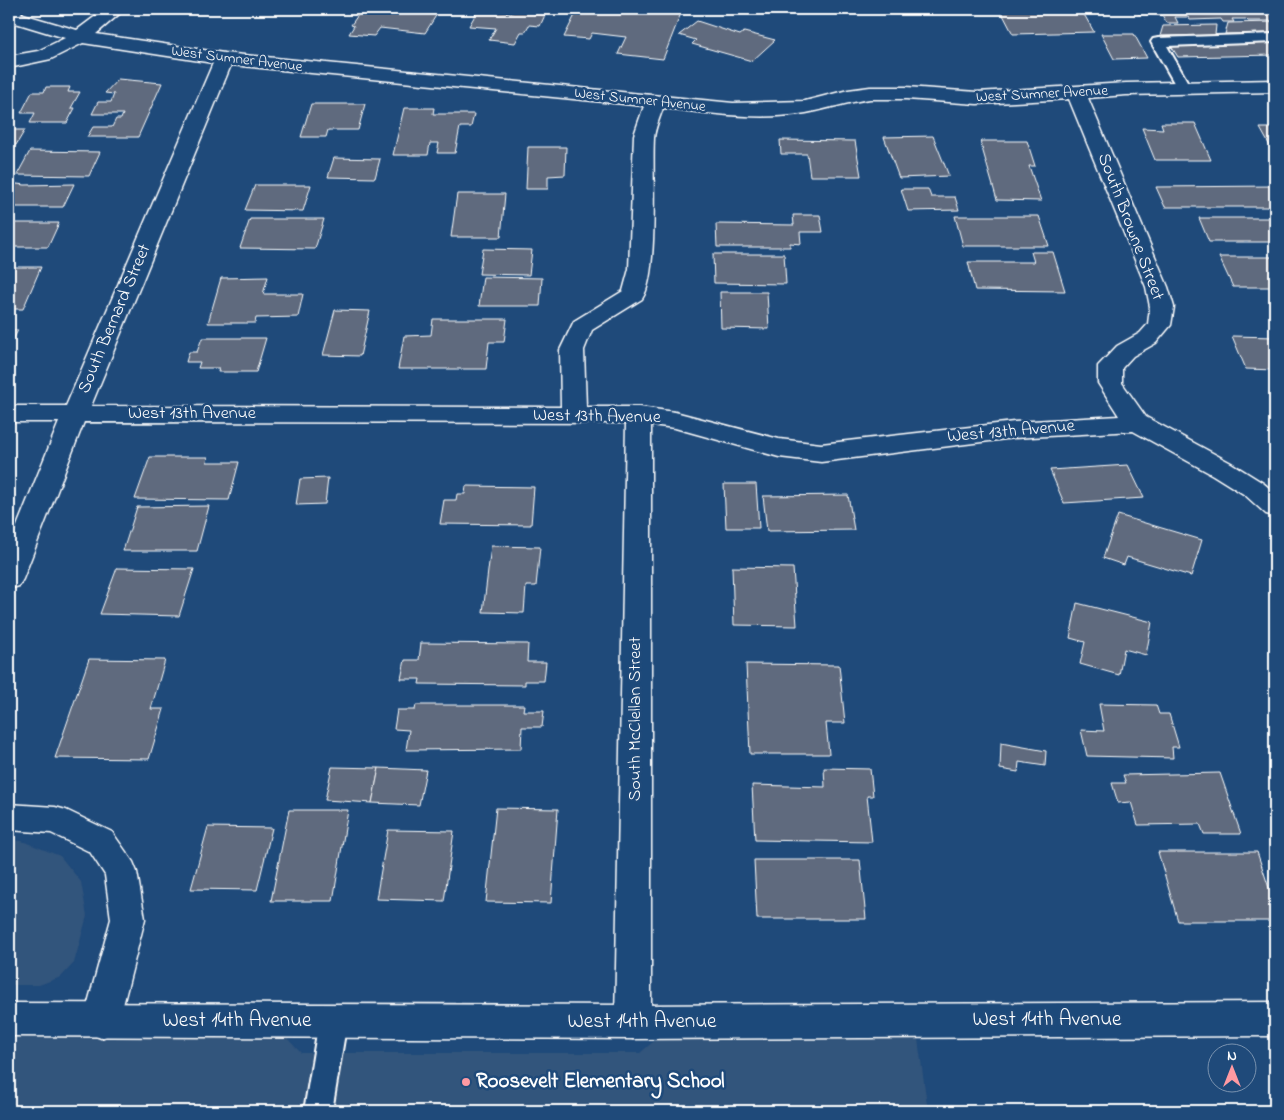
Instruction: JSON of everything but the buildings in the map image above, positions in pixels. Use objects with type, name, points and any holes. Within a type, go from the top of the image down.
[{"type":"street","points":[[9,10],[15,9]]},
{"type":"street","points":[[9,62],[57,50],[80,37],[116,9]]},
{"type":"street","name":"West Sumner Avenue","points":[[9,15],[80,37],[224,59],[733,109],[770,109],[805,106],[870,93],[906,93],[977,98],[1126,89],[1275,86]]},
{"type":"street","name":"South Bernard Street","points":[[9,579],[75,414],[224,59]]},
{"type":"street","name":"South Browne Street","points":[[1076,93],[1157,287],[1162,307],[1159,326],[1148,338],[1125,351],[1110,366],[1110,383],[1137,423]]},
{"type":"street","points":[[574,415],[572,350],[582,326],[634,294],[640,269],[644,135],[655,101]]},
{"type":"street","name":"West 13th Avenue","points":[[9,414],[639,415],[675,420],[778,448],[821,453],[1014,430],[1137,423]]},
{"type":"street","name":"South McClellan Street","points":[[634,1022],[639,415]]},
{"type":"street","points":[[1137,423],[1222,469],[1254,490],[1275,507]]},
{"type":"street","points":[[9,817],[54,820],[101,842],[121,872],[128,919],[101,1020]]},
{"type":"street","name":"West 14th Avenue","points":[[9,1020],[634,1022],[1275,1019]]},
{"type":"lane","points":[[1184,88],[1158,42],[1275,38]]},
{"type":"lane","points":[[318,1111],[333,1021]]},
{"type":"shaded area","points":[[9,840],[22,841],[60,856],[81,882],[87,916],[74,963],[61,977],[39,985],[9,985]]},
{"type":"shaded area","name":"Roosevelt Elementary School","points":[[917,1032],[928,1111],[9,1111],[9,1034],[283,1034],[301,1053],[640,1053],[661,1035]]},
{"type":"place","name":"Roosevelt Elementary School","points":[[466,1082]]}]
